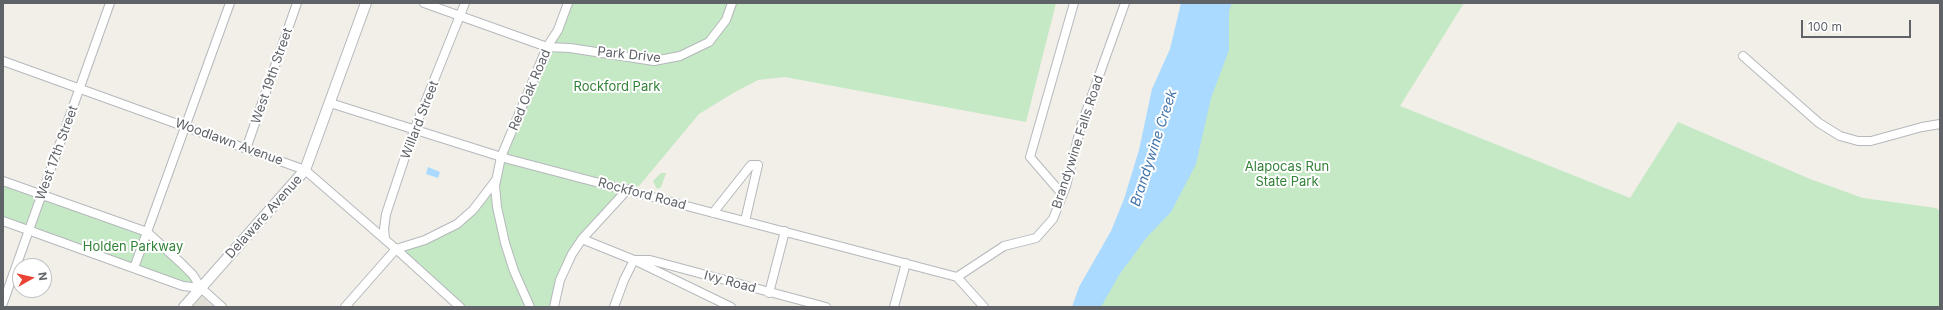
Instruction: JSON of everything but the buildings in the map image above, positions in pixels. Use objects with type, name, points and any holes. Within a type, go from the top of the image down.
[{"type":"street","name":"West 17th Street","points":[[3,303],[110,3]]},
{"type":"street","points":[[134,268],[230,3]]},
{"type":"street","name":"West 19th Street","points":[[246,149],[297,3]]},
{"type":"street","name":"Delaware Avenue","points":[[184,307],[305,170],[366,3]]},
{"type":"street","name":"Park Drive","points":[[424,3],[547,47],[570,48],[649,60],[672,59],[691,52],[709,42],[726,20],[732,3]]},
{"type":"street","name":"Willard Street","points":[[385,239],[384,229],[386,214],[414,130],[465,3]]},
{"type":"street","name":"Red Oak Road","points":[[530,307],[514,272],[505,243],[496,207],[496,179],[501,157],[547,47],[558,30],[568,3]]},
{"type":"street","points":[[1062,194],[1030,157],[1074,3]]},
{"type":"street","name":"Brandywine Falls Road","points":[[956,277],[1004,246],[1036,238],[1053,219],[1082,126],[1125,3]]},
{"type":"street","points":[[1743,56],[1819,123],[1840,136],[1871,141],[1922,127],[1940,124]]},
{"type":"street","name":"Woodlawn Avenue","points":[[3,62],[186,126],[305,170],[385,239],[460,307]]},
{"type":"street","name":"Rockford Road","points":[[330,103],[501,157],[628,189],[956,277]]},
{"type":"street","points":[[713,213],[751,164],[758,165],[745,221]]},
{"type":"street","name":"Red Oak Road","points":[[396,249],[425,240],[457,224],[473,210],[496,179]]},
{"type":"street","points":[[3,181],[147,232],[193,275],[201,288],[222,307]]},
{"type":"street","points":[[554,307],[565,267],[582,239],[628,189]]},
{"type":"street","points":[[3,221],[183,286],[201,288]]},
{"type":"street","points":[[769,293],[785,231]]},
{"type":"street","points":[[582,239],[634,260],[731,307]]},
{"type":"street","points":[[345,307],[396,249]]},
{"type":"street","points":[[614,307],[624,280],[634,260]]},
{"type":"street","name":"Ivy Road","points":[[634,260],[650,260],[826,307]]},
{"type":"street","points":[[894,307],[906,263]]},
{"type":"street","points":[[956,277],[984,307]]},
{"type":"shaded area","points":[[202,296],[214,307],[192,307]]},
{"type":"green space","name":"Rockford Park","points":[[568,3],[1056,3],[1026,122],[785,77],[758,80],[699,114],[639,186],[628,189],[572,254],[554,307],[460,307],[396,249],[450,228],[488,191]]},
{"type":"green space","name":"Alapocas Run State Park","points":[[1199,3],[1464,3],[1400,106],[1630,198],[1678,122],[1810,179],[1863,198],[1936,208],[1940,211],[1940,307],[1080,307],[1108,256]]},
{"type":"green space","points":[[661,173],[666,173],[661,187],[657,189],[653,181]]},
{"type":"green space","name":"Holden Parkway","points":[[3,181],[147,232],[201,288],[3,221]]},
{"type":"water","name":"Brandywine Creek","points":[[1181,3],[1232,3],[1229,11],[1229,50],[1211,98],[1196,164],[1171,212],[1147,237],[1119,275],[1101,307],[1072,307],[1079,287],[1111,231],[1124,199],[1139,150],[1152,89],[1170,49]]},
{"type":"water","points":[[428,167],[440,172],[438,178],[426,174]]}]
